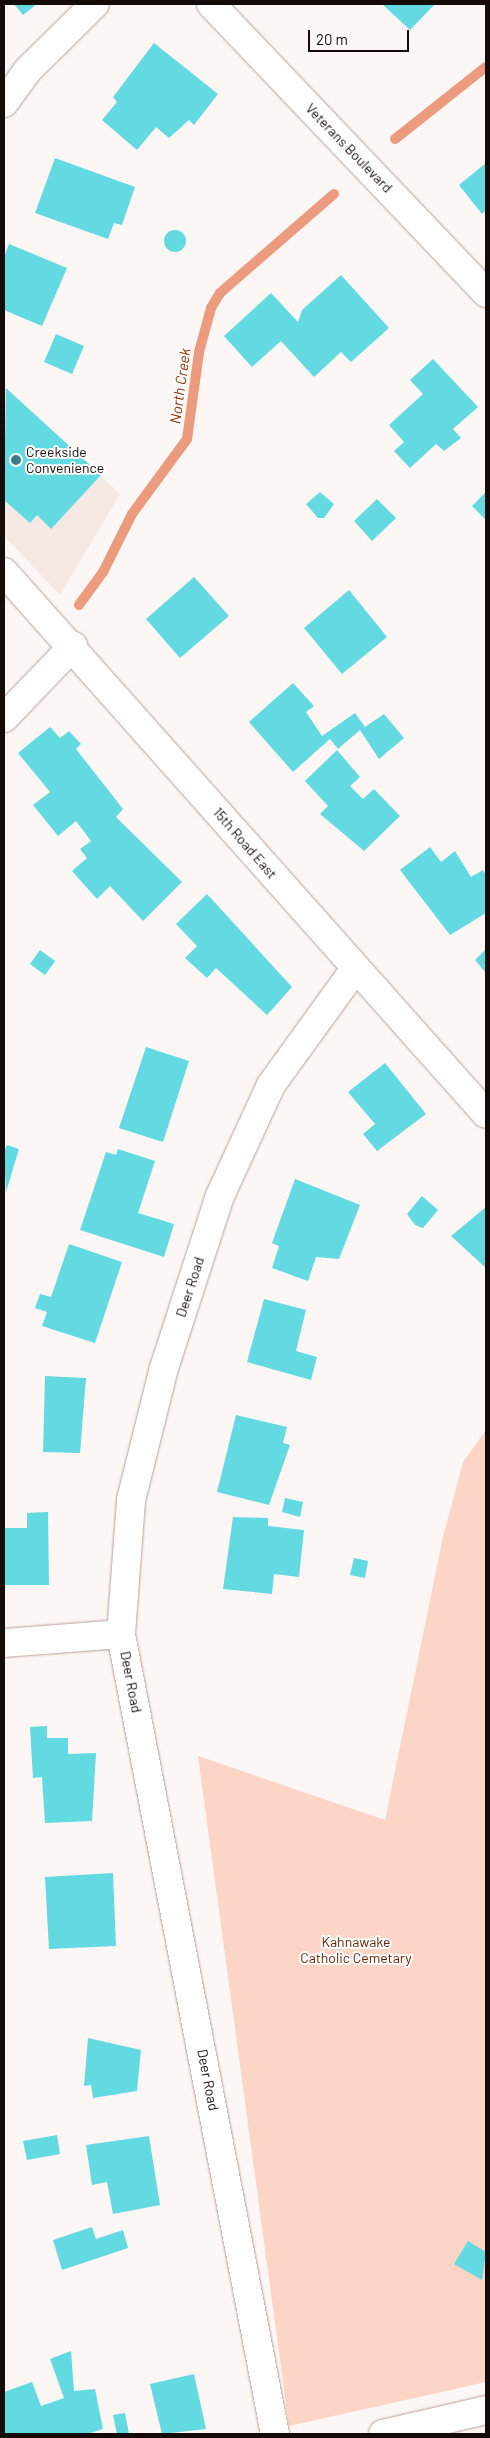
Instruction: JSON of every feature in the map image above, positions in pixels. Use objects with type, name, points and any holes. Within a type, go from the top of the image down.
[{"type":"street","points":[[4,103],[26,71],[94,4]]},
{"type":"street","name":"Veterans Boulevard","points":[[211,4],[486,293]]},
{"type":"street","name":"15th Road East","points":[[4,572],[73,646],[355,970],[486,1114]]},
{"type":"street","points":[[4,718],[73,646]]},
{"type":"street","name":"Deer Road","points":[[275,2434],[121,1634],[131,1500],[164,1368],[220,1196],[271,1085],[355,970]]},
{"type":"street","points":[[4,1643],[121,1634]]},
{"type":"street","points":[[383,2434],[486,2410]]},
{"type":"shaded area","points":[[4,387],[120,494],[60,595],[4,536]]},
{"type":"green space","name":"Kahnawake Catholic Cemetary","points":[[486,1430],[486,2382],[289,2426],[198,1756],[385,1820],[443,1537],[463,1462]]},
{"type":"building","points":[[14,4],[37,4],[23,15]]},
{"type":"building","points":[[382,4],[435,4],[410,30]]},
{"type":"building","points":[[154,43],[218,94],[194,125],[189,120],[169,138],[156,127],[137,150],[102,120],[117,102],[113,97]]},
{"type":"building","points":[[55,158],[135,187],[122,225],[114,223],[108,239],[35,213]]},
{"type":"building","points":[[486,163],[486,210],[482,214],[459,185]]},
{"type":"building","points":[[175,230],[183,233],[186,241],[183,249],[175,252],[167,249],[164,241],[167,233]]},
{"type":"building","points":[[9,244],[67,268],[42,326],[4,310],[4,257]]},
{"type":"building","points":[[341,275],[389,328],[351,362],[341,352],[314,377],[281,341],[252,367],[224,336],[271,293],[298,322],[302,310]]},
{"type":"building","points":[[56,334],[84,346],[72,374],[44,362]]},
{"type":"building","points":[[433,359],[478,407],[453,429],[461,438],[444,451],[436,444],[410,468],[394,451],[404,442],[389,425],[423,394],[410,380]]},
{"type":"building","points":[[6,388],[101,475],[51,529],[37,515],[30,523],[4,500]]},
{"type":"building","points":[[320,492],[334,504],[324,518],[318,518],[306,504]]},
{"type":"building","points":[[486,492],[486,520],[472,506]]},
{"type":"building","points":[[377,499],[396,518],[372,541],[354,521]]},
{"type":"building","points":[[194,577],[229,616],[180,658],[146,619]]},
{"type":"building","points":[[349,590],[387,637],[342,674],[304,628]]},
{"type":"building","points":[[293,683],[314,706],[306,712],[322,736],[355,713],[365,727],[384,714],[404,738],[379,759],[360,730],[338,749],[330,739],[293,772],[249,722]]},
{"type":"building","points":[[50,727],[60,738],[69,731],[81,744],[76,749],[123,809],[116,817],[182,882],[143,921],[110,886],[97,899],[72,871],[87,858],[80,849],[91,841],[76,821],[58,836],[33,805],[50,792],[18,753]]},
{"type":"building","points":[[337,750],[360,777],[350,786],[363,799],[374,789],[400,816],[364,851],[320,814],[328,806],[305,781]]},
{"type":"building","points":[[430,847],[441,862],[455,851],[471,877],[483,870],[486,876],[486,913],[450,935],[400,870]]},
{"type":"building","points":[[207,894],[292,987],[267,1015],[216,968],[207,978],[185,958],[197,946],[176,924]]},
{"type":"building","points":[[486,949],[486,973],[475,960]]},
{"type":"building","points":[[40,950],[55,961],[45,975],[30,964]]},
{"type":"building","points":[[146,1047],[189,1061],[163,1142],[119,1128]]},
{"type":"building","points":[[385,1063],[426,1114],[377,1151],[363,1134],[375,1124],[348,1092]]},
{"type":"building","points":[[7,1145],[19,1149],[6,1192],[4,1152]]},
{"type":"building","points":[[118,1149],[155,1161],[138,1213],[174,1224],[164,1257],[80,1230],[106,1152],[116,1155]]},
{"type":"building","points":[[295,1179],[360,1205],[339,1259],[316,1257],[308,1281],[272,1268],[279,1246],[272,1243]]},
{"type":"building","points":[[422,1196],[438,1210],[423,1228],[415,1225],[407,1214]]},
{"type":"building","points":[[486,1207],[486,1268],[451,1236]]},
{"type":"building","points":[[69,1244],[122,1262],[95,1343],[42,1326],[47,1312],[35,1308],[40,1294],[51,1297]]},
{"type":"building","points":[[264,1299],[306,1310],[296,1351],[317,1357],[311,1380],[247,1362]]},
{"type":"building","points":[[45,1376],[86,1378],[80,1453],[43,1452]]},
{"type":"building","points":[[236,1415],[287,1427],[283,1443],[290,1445],[269,1505],[217,1492]]},
{"type":"building","points":[[285,1498],[303,1502],[300,1517],[282,1512]]},
{"type":"building","points":[[48,1512],[49,1585],[4,1585],[4,1528],[27,1528],[27,1513]]},
{"type":"building","points":[[233,1517],[268,1518],[268,1526],[304,1530],[299,1577],[274,1574],[272,1594],[223,1589]]},
{"type":"building","points":[[354,1558],[368,1561],[365,1578],[350,1575]]},
{"type":"building","points":[[47,1726],[47,1738],[68,1738],[68,1754],[96,1753],[92,1821],[45,1823],[42,1777],[33,1778],[30,1727]]},
{"type":"building","points":[[113,1873],[116,1946],[49,1949],[45,1877]]},
{"type":"building","points":[[88,2038],[141,2050],[137,2091],[93,2098],[91,2085],[84,2086]]},
{"type":"building","points":[[57,2135],[60,2154],[27,2160],[23,2141]]},
{"type":"building","points":[[149,2136],[160,2205],[113,2214],[107,2182],[92,2185],[86,2145]]},
{"type":"building","points":[[92,2227],[96,2239],[123,2230],[128,2248],[62,2270],[53,2240]]},
{"type":"building","points":[[468,2241],[486,2252],[482,2280],[454,2264]]},
{"type":"building","points":[[71,2351],[74,2391],[95,2389],[103,2429],[87,2434],[4,2434],[4,2392],[32,2382],[41,2406],[64,2398],[50,2359]]},
{"type":"building","points":[[194,2374],[206,2429],[162,2434],[150,2384]]},
{"type":"building","points":[[125,2413],[129,2434],[117,2434],[113,2415]]},
{"type":"waterway","name":"North Creek","points":[[395,139],[486,67]]},
{"type":"waterway","name":"North Creek","points":[[79,605],[103,572],[132,514],[187,439],[199,352],[211,308],[220,293],[334,194]]},
{"type":"place","name":"Creekside Convenience","points":[[16,460]]}]
